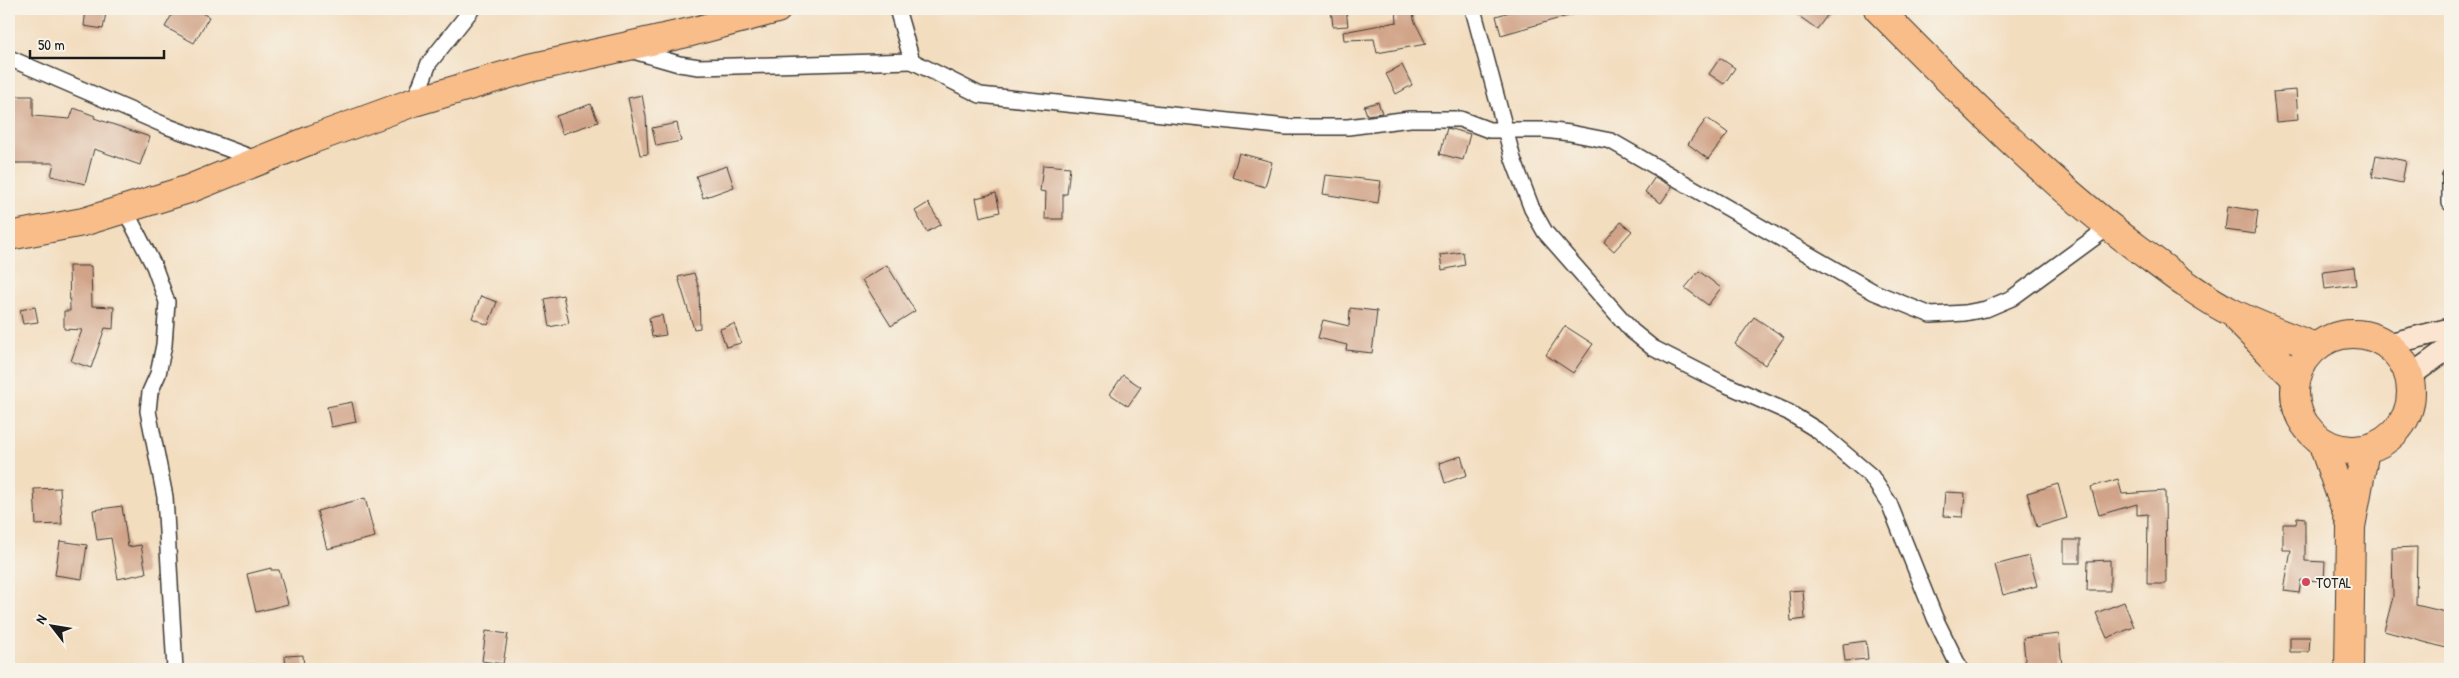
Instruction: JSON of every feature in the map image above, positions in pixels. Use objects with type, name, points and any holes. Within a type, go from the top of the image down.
[{"type":"highway","points":[[9,236],[83,222],[189,189],[414,102],[530,68],[691,32],[777,9]]},
{"type":"highway","points":[[1878,9],[1972,104],[2057,184],[2109,227],[2158,264],[2231,312],[2316,347]]},
{"type":"highway","points":[[2231,312],[2296,379]]},
{"type":"highway","points":[[2352,333],[2371,336],[2389,344],[2402,358],[2410,376],[2412,395],[2408,414],[2398,430],[2383,443],[2365,450],[2343,450],[2322,442],[2309,430],[2299,415],[2295,397],[2296,379],[2303,362],[2316,347],[2332,337],[2352,333]]},
{"type":"highway","points":[[2322,442],[2351,527]]},
{"type":"highway","points":[[2349,669],[2351,527],[2365,450]]},
{"type":"street","points":[[414,102],[429,63],[472,9]]},
{"type":"street","points":[[897,9],[912,61]]},
{"type":"street","points":[[1473,9],[1507,130],[1513,160],[1532,209],[1545,232],[1632,331],[1653,348],[1685,366],[1788,412],[1817,430],[1871,476],[1889,503],[1935,618],[1960,669]]},
{"type":"street","points":[[619,47],[679,64],[699,67],[912,61],[980,95],[1287,127],[1348,127],[1410,119],[1449,118],[1460,119],[1489,130],[1570,133],[1617,144],[1874,292],[1931,315],[1965,313],[1986,309],[2012,298],[2109,227]]},
{"type":"street","points":[[9,58],[169,127],[260,160]]},
{"type":"street","points":[[2450,176],[2450,203]]},
{"type":"street","points":[[125,210],[154,266],[167,302],[164,346],[158,374],[150,392],[148,411],[165,497],[175,669]]},
{"type":"street","points":[[2389,344],[2450,328]]},
{"type":"street","points":[[2410,376],[2450,347]]},
{"type":"building","points":[[86,9],[106,13],[103,29],[84,26]]},
{"type":"building","points":[[175,9],[195,9],[209,17],[194,43],[165,27]]},
{"type":"building","points":[[1331,9],[1346,9],[1348,26],[1333,27]]},
{"type":"building","points":[[1396,9],[1413,9],[1414,20],[1426,44],[1377,53],[1374,39],[1344,40],[1343,32],[1397,22]]},
{"type":"building","points":[[1520,9],[1578,9],[1578,13],[1501,35],[1496,16]]},
{"type":"building","points":[[1789,9],[1832,9],[1817,29]]},
{"type":"building","points":[[1720,58],[1735,68],[1724,84],[1709,74]]},
{"type":"building","points":[[1402,65],[1412,85],[1396,94],[1386,74]]},
{"type":"building","points":[[2296,90],[2298,120],[2276,122],[2273,92]]},
{"type":"building","points":[[642,95],[646,117],[648,154],[640,155],[628,98]]},
{"type":"building","points":[[9,96],[33,96],[33,116],[70,119],[74,108],[95,116],[94,118],[150,137],[140,165],[94,149],[85,184],[51,176],[54,163],[9,163]]},
{"type":"building","points":[[1378,102],[1382,113],[1367,115],[1364,106]]},
{"type":"building","points":[[591,104],[598,122],[562,134],[556,116]]},
{"type":"building","points":[[1707,118],[1728,133],[1708,159],[1688,144]]},
{"type":"building","points":[[677,123],[681,141],[656,146],[652,128]]},
{"type":"building","points":[[1447,128],[1470,134],[1463,160],[1440,154]]},
{"type":"building","points":[[1239,153],[1272,162],[1265,187],[1232,177]]},
{"type":"building","points":[[2376,155],[2406,161],[2402,183],[2372,177]]},
{"type":"building","points":[[1043,165],[1070,167],[1067,194],[1063,194],[1063,219],[1045,219],[1046,192],[1040,191]]},
{"type":"building","points":[[727,166],[734,187],[703,198],[696,176]]},
{"type":"building","points":[[1326,175],[1381,181],[1378,203],[1323,194]]},
{"type":"building","points":[[1655,177],[1672,187],[1661,203],[1645,192]]},
{"type":"building","points":[[996,193],[1000,212],[980,217],[976,198]]},
{"type":"building","points":[[928,203],[941,224],[927,232],[915,211]]},
{"type":"building","points":[[2228,206],[2258,211],[2255,234],[2225,230]]},
{"type":"building","points":[[1621,222],[1632,231],[1614,251],[1604,242]]},
{"type":"building","points":[[1463,252],[1465,265],[1442,270],[1440,255]]},
{"type":"building","points":[[887,265],[915,311],[891,326],[862,280]]},
{"type":"building","points":[[69,266],[91,266],[92,306],[114,307],[113,329],[105,328],[91,368],[71,361],[82,330],[64,329],[64,311],[70,311]]},
{"type":"building","points":[[2354,267],[2356,285],[2325,289],[2323,271]]},
{"type":"building","points":[[1699,271],[1721,288],[1708,305],[1685,288]]},
{"type":"building","points":[[694,273],[699,289],[700,328],[694,329],[678,277]]},
{"type":"building","points":[[563,295],[569,323],[549,327],[544,299]]},
{"type":"building","points":[[481,296],[497,302],[488,325],[472,318]]},
{"type":"building","points":[[35,307],[38,322],[23,324],[20,310]]},
{"type":"building","points":[[1350,308],[1377,311],[1372,353],[1346,350],[1347,345],[1318,338],[1323,320],[1349,326]]},
{"type":"building","points":[[662,315],[666,335],[652,337],[649,318]]},
{"type":"building","points":[[1754,317],[1784,337],[1765,365],[1735,344]]},
{"type":"building","points":[[734,324],[741,343],[726,347],[720,329]]},
{"type":"building","points":[[1565,326],[1593,344],[1573,373],[1546,355]]},
{"type":"building","points":[[1123,375],[1141,387],[1128,406],[1110,394]]},
{"type":"building","points":[[352,402],[356,422],[331,427],[327,407]]},
{"type":"building","points":[[1461,456],[1467,475],[1445,483],[1439,463]]},
{"type":"building","points":[[2118,479],[2122,494],[2165,491],[2166,584],[2147,584],[2148,514],[2137,515],[2137,504],[2099,515],[2091,487]]},
{"type":"building","points":[[2058,484],[2067,518],[2037,527],[2027,493]]},
{"type":"building","points":[[60,488],[62,524],[36,525],[34,489]]},
{"type":"building","points":[[1945,492],[1965,493],[1963,517],[1943,516]]},
{"type":"building","points":[[365,498],[375,537],[327,549],[317,511]]},
{"type":"building","points":[[122,506],[128,547],[141,545],[146,573],[118,579],[111,538],[97,540],[93,510]]},
{"type":"building","points":[[2297,517],[2305,518],[2305,561],[2325,562],[2324,581],[2301,580],[2299,593],[2284,591],[2291,550],[2283,550],[2283,524],[2296,524]]},
{"type":"building","points":[[2064,540],[2080,540],[2080,563],[2064,563]]},
{"type":"building","points":[[60,541],[87,545],[82,579],[55,575]]},
{"type":"building","points":[[2417,547],[2416,605],[2450,613],[2450,631],[2446,648],[2384,631],[2393,597],[2392,548]]},
{"type":"building","points":[[2029,556],[2037,586],[2003,595],[1995,565]]},
{"type":"building","points":[[2110,560],[2110,591],[2087,591],[2088,561]]},
{"type":"building","points":[[271,568],[271,570],[279,570],[288,604],[256,612],[247,574]]},
{"type":"building","points":[[1803,590],[1805,619],[1791,621],[1789,591]]},
{"type":"building","points":[[2124,602],[2134,627],[2107,638],[2096,613]]},
{"type":"building","points":[[486,631],[508,634],[503,664],[482,661]]},
{"type":"building","points":[[2059,634],[2062,667],[2026,669],[2023,638]]},
{"type":"building","points":[[2290,637],[2310,637],[2309,652],[2290,652]]},
{"type":"building","points":[[1866,641],[1868,659],[1845,661],[1843,644]]},
{"type":"building","points":[[303,655],[304,669],[286,669],[285,656]]},
{"type":"place","name":"TOTAL","points":[[2306,582]]}]
